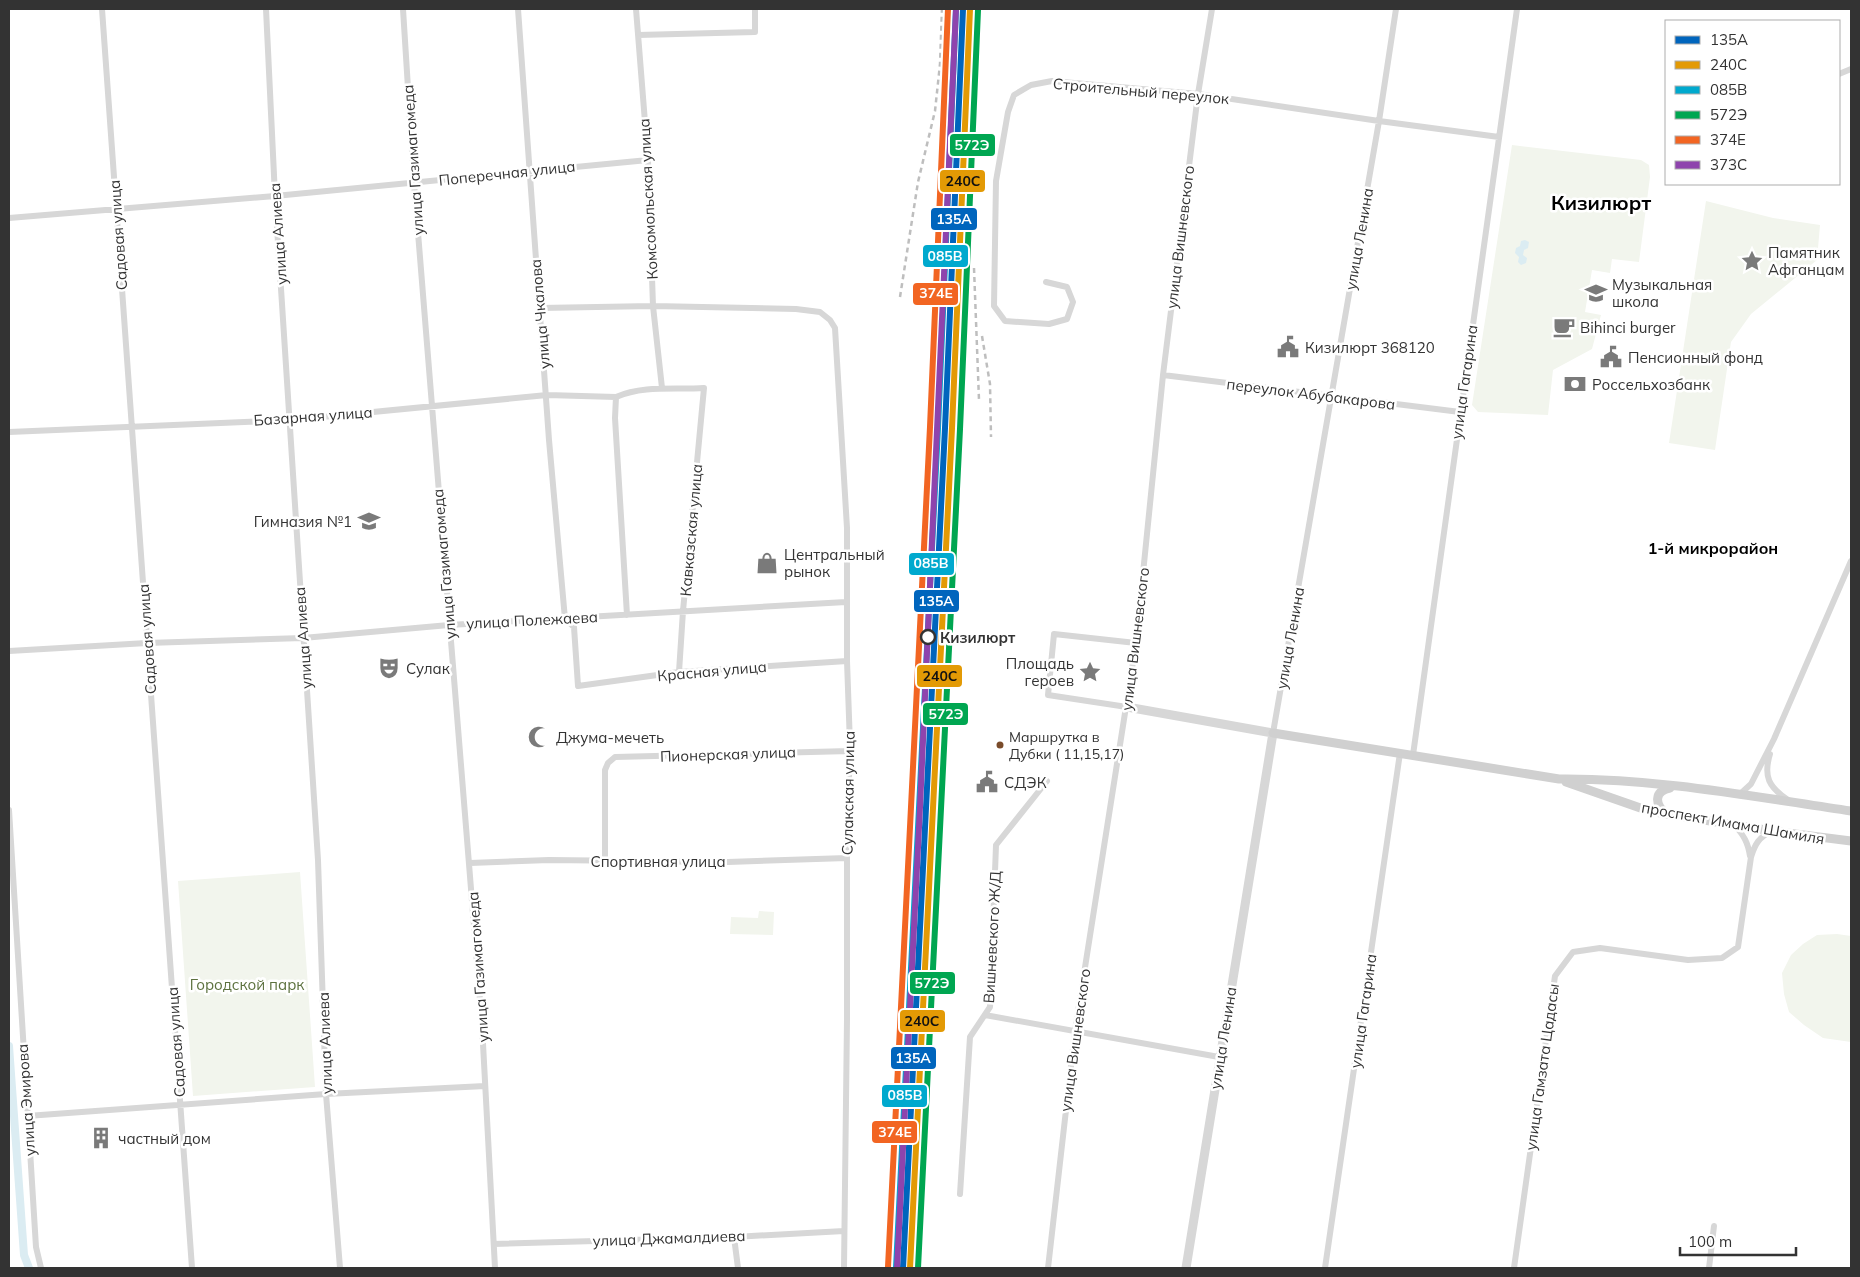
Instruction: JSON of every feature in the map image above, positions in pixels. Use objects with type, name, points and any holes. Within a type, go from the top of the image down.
[{"type":"main road","name":"проспект Имама Шамиля","points":[[1273,733],[1559,779],[1588,779],[1676,786],[1851,811]]},
{"type":"main road","name":"проспект Имама Шамиля","points":[[1559,779],[1649,812],[1850,841]]},
{"type":"main road","points":[[1668,814],[1658,804],[1658,798],[1660,792],[1676,786]]},
{"type":"street","name":"Садовая улица","points":[[102,9],[192,1268]]},
{"type":"street","name":"улица Алиева","points":[[266,9],[275,196],[318,860],[326,1094],[340,1268]]},
{"type":"street","name":"улица Газимагомеда","points":[[403,9],[414,183],[482,1025],[495,1268]]},
{"type":"street","name":"улица Чкалова","points":[[518,9],[565,619]]},
{"type":"street","name":"Комсомольская улица","points":[[636,9],[648,160],[654,306],[662,388]]},
{"type":"street","points":[[638,35],[755,32],[755,9]]},
{"type":"street","name":"улица Вишневского","points":[[1048,1268],[1075,1031],[1136,643],[1163,375],[1198,94],[1212,9]]},
{"type":"street","name":"улица Ленина","points":[[1186,1268],[1273,733],[1380,121],[1396,9]]},
{"type":"street","name":"улица Гагарина","points":[[1413,755],[1517,10]]},
{"type":"street","name":"Строительный переулок","points":[[1046,282],[1067,287],[1073,302],[1067,319],[1049,324],[1005,321],[994,306],[996,181],[1008,112],[1014,94],[1031,85],[1052,80],[1198,94],[1499,137]]},
{"type":"street","name":"Поперечная улица","points":[[9,218],[275,196],[648,160]]},
{"type":"street","points":[[540,308],[654,306]]},
{"type":"street","name":"Сулакская улица","points":[[654,306],[796,309],[820,312],[836,328],[847,528],[846,602],[850,751],[847,858],[844,1268]]},
{"type":"street","name":"переулок Абубакарова","points":[[1163,375],[1460,412]]},
{"type":"street","points":[[627,615],[616,397],[627,393],[662,388]]},
{"type":"street","name":"Кавказская улица","points":[[662,388],[704,388],[679,672]]},
{"type":"street","name":"Базарная улица","points":[[9,432],[132,425],[291,420],[547,395],[616,397]]},
{"type":"street","points":[[1739,794],[1751,784],[1774,738],[1851,561]]},
{"type":"street","name":"улица Полежаева","points":[[9,651],[147,643],[303,638],[449,625],[846,602]]},
{"type":"street","name":"Красная улица","points":[[565,619],[574,627],[578,686],[679,672],[847,661]]},
{"type":"street","points":[[1136,643],[1054,634],[1048,695],[1273,733]]},
{"type":"street","points":[[1774,738],[1767,766],[1767,775],[1774,791],[1793,803]]},
{"type":"street","name":"Пионерская улица","points":[[605,861],[605,770],[608,763],[615,758],[850,751]]},
{"type":"street","name":"улица Гагарина","points":[[1325,1268],[1400,753]]},
{"type":"street","name":"Вишневского Ж/Д","points":[[960,1194],[970,1037],[990,1007],[996,845],[1047,781]]},
{"type":"street","name":"улица Эмирова","points":[[9,810],[36,1247],[41,1268]]},
{"type":"street","points":[[1734,825],[1747,842],[1751,857]]},
{"type":"street","points":[[1751,857],[1755,844],[1762,836],[1772,831]]},
{"type":"street","name":"улица Гамзата Цадасы","points":[[1514,1268],[1555,976],[1573,952],[1600,948],[1688,960],[1722,958],[1738,946],[1751,857]]},
{"type":"street","name":"Спортивная улица","points":[[470,863],[549,860],[728,862],[847,858]]},
{"type":"street","points":[[985,1015],[1220,1057]]},
{"type":"street","points":[[27,1116],[326,1094],[485,1086]]},
{"type":"street","points":[[1709,1268],[1714,1226]]},
{"type":"street","name":"улица Джамалдиева","points":[[494,1244],[734,1237],[844,1231]]},
{"type":"street","points":[[734,1237],[738,1268]]},
{"type":"green space","points":[[1512,145],[1641,160],[1649,165],[1650,177],[1639,262],[1612,259],[1610,273],[1592,270],[1585,312],[1601,315],[1592,349],[1553,370],[1548,415],[1478,412],[1472,405]]},
{"type":"green space","points":[[1706,201],[1773,218],[1820,225],[1817,260],[1751,314],[1731,342],[1715,450],[1669,443]]},
{"type":"green space","name":"Городской парк","points":[[300,872],[315,1087],[193,1096],[178,881]]},
{"type":"green space","points":[[759,911],[774,912],[773,935],[730,934],[731,917],[758,918]]},
{"type":"green space","points":[[1837,934],[1851,936],[1851,1042],[1823,1038],[1804,1025],[1789,1012],[1784,994],[1782,973],[1791,955],[1817,935]]},
{"type":"shaded area","points":[[1521,241],[1529,242],[1528,248],[1524,250],[1523,255],[1527,258],[1526,263],[1521,265],[1518,262],[1519,257],[1515,253]]},
{"type":"waterway","points":[[9,1046],[24,1255],[29,1268]]},
{"type":"railway","points":[[900,297],[918,182],[935,111],[940,64],[942,9]]},
{"type":"railway","points":[[974,268],[979,400]]},
{"type":"railway","points":[[982,336],[990,384],[991,437]]},
{"type":"transit line","name":"374Е","points":[[888,1267],[930,427],[948,9]]},
{"type":"transit line","name":"085В","points":[[896,1268],[938,428],[956,9]]},
{"type":"transit line","name":"373C","points":[[897,1268],[956,9]]},
{"type":"transit line","name":"135А","points":[[903,1268],[945,428],[963,9]]},
{"type":"transit line","name":"240С","points":[[910,1268],[952,428],[970,9]]},
{"type":"transit line","name":"572Э","points":[[918,1268],[960,429],[978,10]]},
{"type":"place","name":"Памятник Афганцам","points":[[1752,261]]},
{"type":"place","name":"Музыкальная школа","points":[[1596,293]]},
{"type":"place","name":"Bihinci burger","points":[[1564,327]]},
{"type":"place","name":"Кизилюрт 368120","points":[[1288,347]]},
{"type":"place","name":"Пенсионный фонд","points":[[1611,357]]},
{"type":"place","name":"Россельхозбанк","points":[[1575,384]]},
{"type":"place","name":"Гимназия №1","points":[[369,521]]},
{"type":"place","name":"Центральный рынок","points":[[767,563]]},
{"type":"place","name":"Кизилюрт","points":[[928,637]]},
{"type":"place","name":"Сулак","points":[[389,668]]},
{"type":"place","name":"Площадь героев","points":[[1090,672]]},
{"type":"place","name":"Джума-мечеть","points":[[539,737]]},
{"type":"place","name":"Маршрутка в Дубки ( 11,15,17)","points":[[1000,745]]},
{"type":"place","name":"СДЭК","points":[[987,782]]},
{"type":"place","name":"частный дом","points":[[101,1138]]},
{"type":"district","name":"Кизилюрт","points":[[1601,202]]},
{"type":"district","name":"1-й микрорайон","points":[[1713,548]]}]
